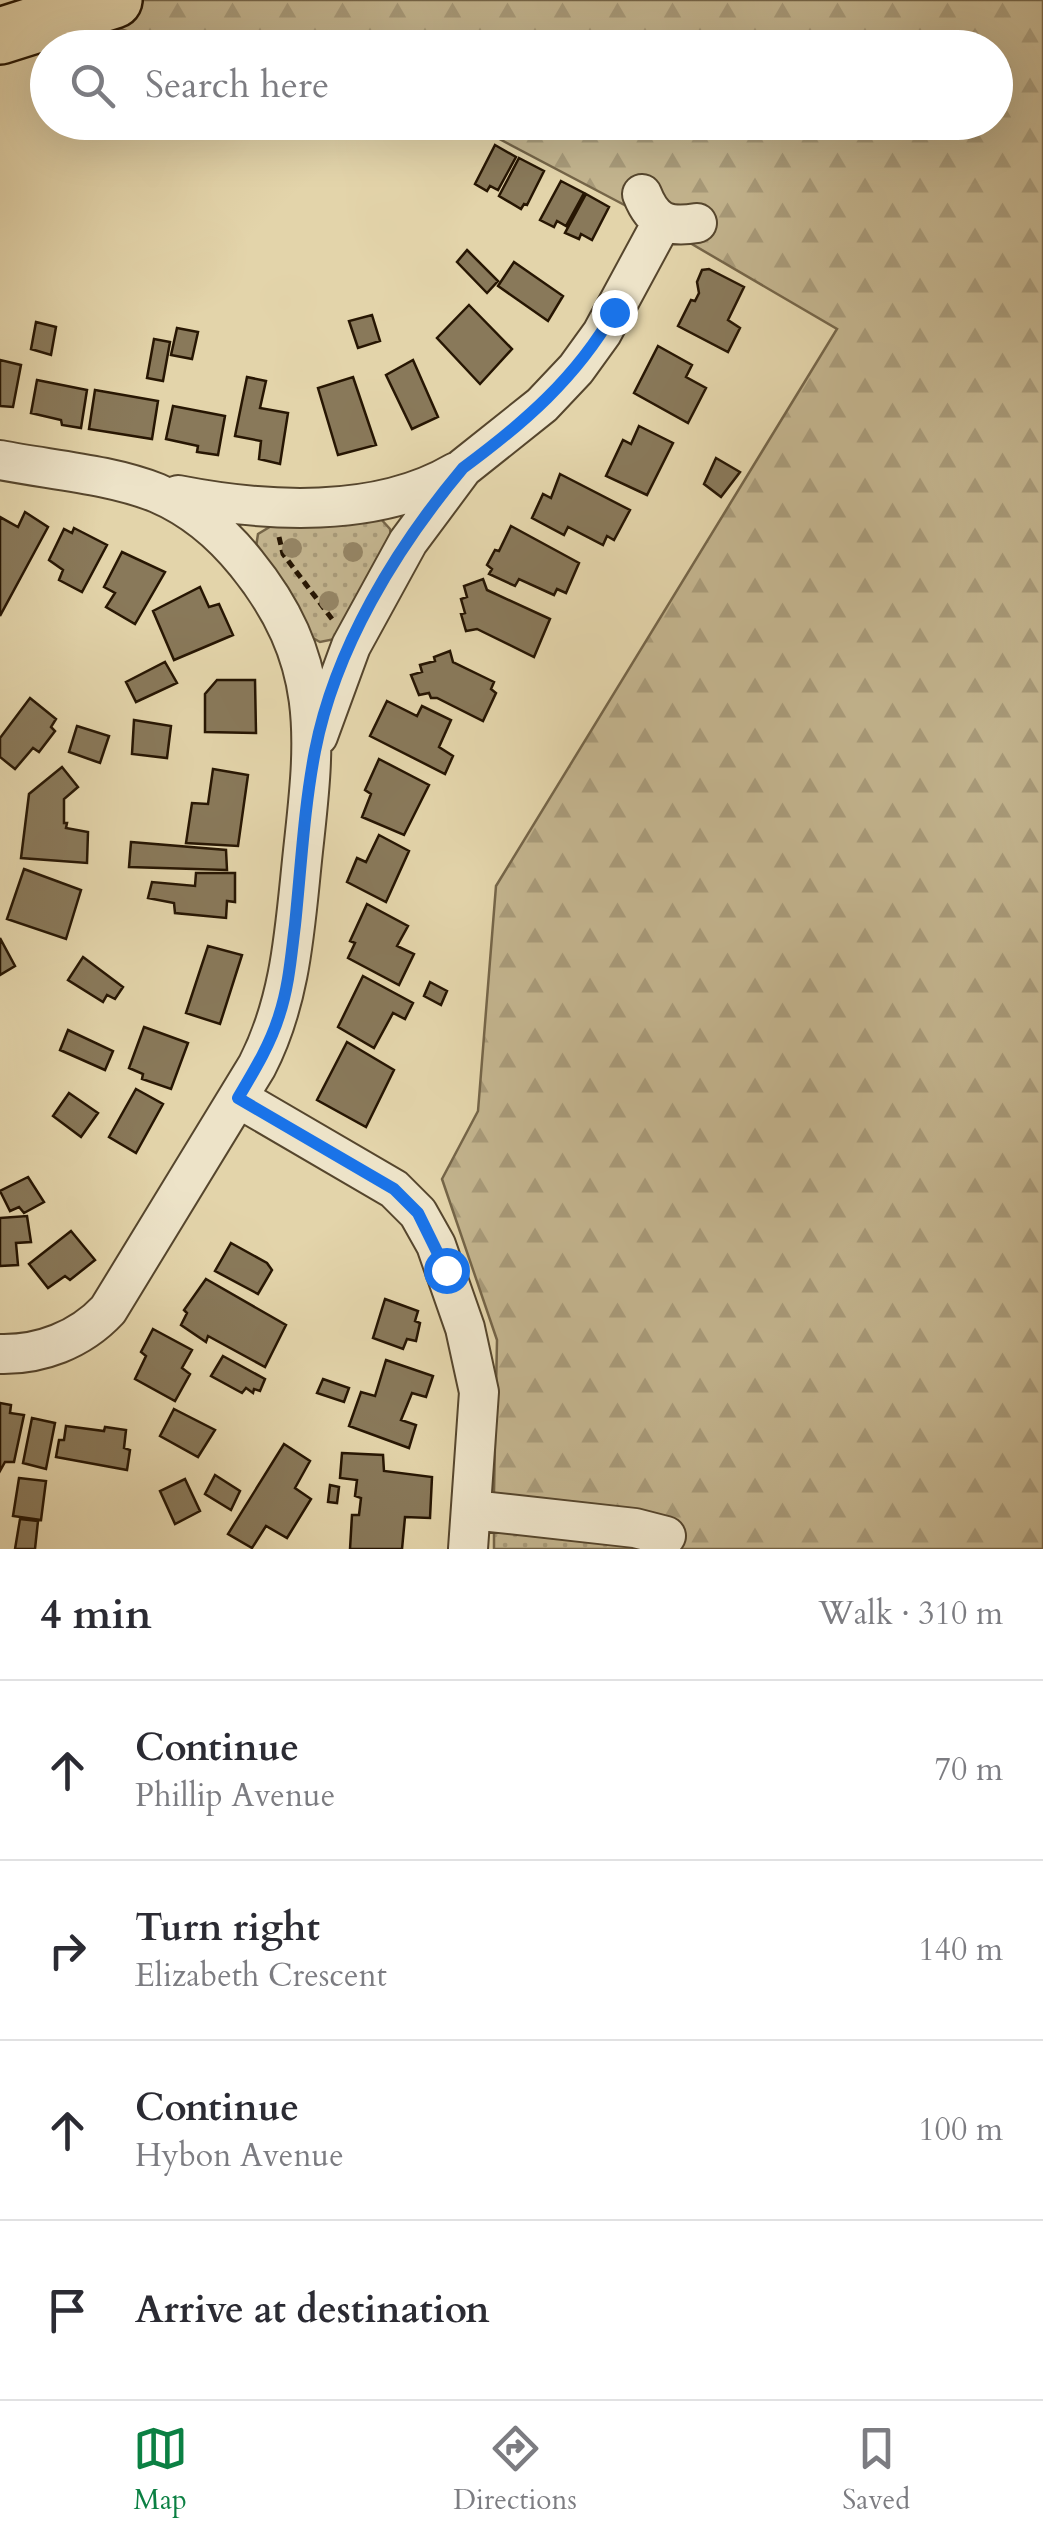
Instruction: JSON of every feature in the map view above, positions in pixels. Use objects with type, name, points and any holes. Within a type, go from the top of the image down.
[{"type":"highway","points":[[0,36],[72,6]]},
{"type":"street","points":[[0,460],[226,504],[278,509],[324,508],[425,486],[463,468],[542,405],[576,369],[602,333],[667,213]]},
{"type":"street","points":[[0,1354],[48,1348],[74,1337],[100,1319],[127,1282],[267,1048],[285,996],[312,772],[328,704],[354,638],[380,590],[430,510],[463,468]]},
{"type":"street","points":[[136,487],[167,498],[210,525],[273,598],[298,649],[308,686],[312,772]]},
{"type":"street","points":[[238,1098],[394,1189],[427,1228],[465,1328],[476,1372],[478,1438],[468,1549]]},
{"type":"street","points":[[472,1510],[635,1528],[666,1536]]},
{"type":"path","points":[[278,509],[282,551],[338,626],[354,638]]},
{"type":"green space","points":[[71,0],[1043,0],[1043,1549],[631,1549],[637,1514],[494,1493],[497,1340],[442,1179],[478,1111],[496,886],[837,329],[632,209],[501,140],[1013,140],[1013,30],[123,30],[68,14]]},
{"type":"green space","points":[[380,518],[391,536],[335,639],[320,642],[311,637],[256,547],[258,534],[273,525]]},
{"type":"green space","points":[[494,1493],[638,1514],[631,1549],[494,1549]]},
{"type":"building","points":[[495,145],[516,157],[498,190],[490,186],[487,191],[475,184]]},
{"type":"building","points":[[519,158],[544,171],[527,205],[521,209],[499,196]]},
{"type":"building","points":[[561,181],[584,193],[566,226],[557,221],[554,227],[540,220]]},
{"type":"building","points":[[586,194],[609,207],[592,240],[581,234],[579,239],[565,233]]},
{"type":"building","points":[[467,250],[498,281],[487,293],[457,262]]},
{"type":"building","points":[[514,262],[563,296],[548,321],[498,286]]},
{"type":"building","points":[[709,269],[744,287],[728,320],[740,328],[728,352],[678,326],[699,293],[697,282],[702,270]]},
{"type":"building","points":[[469,305],[512,349],[480,384],[437,338]]},
{"type":"building","points":[[372,315],[380,341],[358,348],[349,321]]},
{"type":"building","points":[[36,322],[56,327],[51,355],[31,349]]},
{"type":"building","points":[[177,328],[198,332],[192,359],[171,355]]},
{"type":"building","points":[[154,339],[170,342],[163,381],[147,378]]},
{"type":"building","points":[[658,346],[692,365],[686,377],[706,388],[688,423],[634,393]]},
{"type":"building","points":[[0,360],[21,365],[13,407],[0,406]]},
{"type":"building","points":[[413,360],[438,417],[412,429],[386,375]]},
{"type":"building","points":[[247,377],[266,381],[260,408],[288,413],[280,464],[259,459],[261,441],[235,436]]},
{"type":"building","points":[[353,377],[376,445],[338,455],[318,388]]},
{"type":"building","points":[[37,380],[87,390],[81,428],[31,413]]},
{"type":"building","points":[[95,390],[158,401],[152,439],[89,429]]},
{"type":"building","points":[[173,406],[225,416],[218,455],[197,452],[198,446],[166,439]]},
{"type":"building","points":[[639,426],[673,443],[647,495],[606,476],[623,440],[631,444]]},
{"type":"building","points":[[716,458],[740,472],[721,497],[704,484]]},
{"type":"building","points":[[560,474],[630,510],[614,540],[607,536],[603,545],[568,527],[564,535],[532,518],[543,494],[551,498]]},
{"type":"building","points":[[25,512],[48,527],[0,616],[0,517],[18,527]]},
{"type":"building","points":[[511,526],[579,563],[566,593],[557,589],[554,595],[519,579],[515,586],[489,574],[492,569],[487,565]]},
{"type":"building","points":[[74,528],[107,545],[82,592],[59,580],[63,570],[49,560],[64,529],[72,533]]},
{"type":"building","points":[[122,552],[165,572],[135,624],[106,607],[115,593],[104,587]]},
{"type":"building","points":[[483,579],[487,590],[550,619],[534,657],[477,629],[466,631],[461,614],[465,613],[461,599],[467,597],[464,586]]},
{"type":"building","points":[[200,587],[209,607],[219,604],[233,635],[174,660],[153,611]]},
{"type":"building","points":[[450,651],[453,662],[494,682],[491,689],[496,693],[483,721],[431,698],[429,693],[419,695],[411,675],[422,672],[420,665]]},
{"type":"building","points":[[165,662],[177,683],[136,702],[126,682]]},
{"type":"building","points":[[217,680],[255,680],[256,733],[205,732],[205,694]]},
{"type":"building","points":[[30,698],[56,719],[51,727],[55,731],[39,752],[33,748],[15,769],[0,757],[0,738]]},
{"type":"building","points":[[387,701],[417,716],[422,706],[451,720],[439,747],[453,756],[445,774],[370,736]]},
{"type":"building","points":[[134,720],[171,726],[167,758],[132,754]]},
{"type":"building","points":[[77,726],[109,736],[100,763],[69,752]]},
{"type":"building","points":[[379,759],[429,785],[404,835],[362,817],[371,794],[365,790]]},
{"type":"building","points":[[62,767],[78,787],[64,799],[64,823],[66,828],[88,832],[87,863],[21,858],[29,794]]},
{"type":"building","points":[[213,769],[248,775],[238,846],[186,843],[192,803],[208,804]]},
{"type":"building","points":[[379,835],[409,851],[386,902],[347,882],[357,858],[366,862]]},
{"type":"building","points":[[131,842],[226,850],[227,870],[129,867]]},
{"type":"building","points":[[24,869],[81,890],[66,939],[7,919]]},
{"type":"building","points":[[196,873],[235,873],[235,902],[227,901],[226,918],[175,913],[174,903],[148,898],[152,882],[195,886]]},
{"type":"building","points":[[367,904],[408,926],[397,946],[414,954],[399,985],[348,958],[355,943],[350,941]]},
{"type":"building","points":[[0,938],[15,966],[0,975]]},
{"type":"building","points":[[208,946],[242,955],[220,1024],[186,1013]]},
{"type":"building","points":[[83,957],[123,987],[115,999],[107,995],[103,1002],[68,980]]},
{"type":"building","points":[[363,976],[413,1003],[405,1019],[393,1013],[374,1048],[338,1027]]},
{"type":"building","points":[[430,982],[447,991],[441,1005],[424,996]]},
{"type":"building","points":[[144,1027],[188,1043],[171,1089],[142,1079],[143,1074],[129,1068]]},
{"type":"building","points":[[68,1030],[113,1051],[105,1070],[60,1050]]},
{"type":"building","points":[[347,1042],[394,1070],[366,1127],[317,1100]]},
{"type":"building","points":[[136,1089],[163,1104],[136,1153],[109,1137]]},
{"type":"building","points":[[69,1093],[98,1113],[81,1137],[53,1116]]},
{"type":"building","points":[[28,1177],[44,1202],[24,1213],[19,1207],[10,1211],[0,1191]]},
{"type":"building","points":[[27,1216],[31,1242],[16,1243],[18,1265],[0,1266],[0,1218]]},
{"type":"building","points":[[71,1231],[95,1260],[70,1280],[65,1276],[48,1288],[29,1264]]},
{"type":"building","points":[[231,1243],[267,1263],[272,1270],[258,1294],[215,1271]]},
{"type":"building","points":[[206,1279],[286,1325],[265,1367],[208,1336],[206,1342],[181,1325],[187,1313],[184,1310]]},
{"type":"building","points":[[385,1299],[418,1311],[416,1341],[407,1339],[403,1349],[373,1338]]},
{"type":"building","points":[[153,1329],[192,1350],[182,1368],[190,1374],[175,1401],[135,1379],[146,1356],[141,1352]]},
{"type":"building","points":[[223,1356],[265,1379],[260,1391],[254,1389],[253,1393],[246,1388],[242,1393],[211,1376]]},
{"type":"building","points":[[386,1360],[433,1376],[426,1397],[412,1393],[401,1420],[416,1425],[409,1448],[349,1426],[361,1392],[375,1396]]},
{"type":"building","points":[[323,1379],[349,1388],[344,1402],[317,1393]]},
{"type":"building","points":[[0,1403],[11,1405],[10,1413],[24,1415],[14,1462],[5,1462],[0,1471]]},
{"type":"building","points":[[174,1409],[215,1430],[198,1457],[160,1436]]},
{"type":"building","points":[[32,1418],[55,1423],[46,1469],[23,1463]]},
{"type":"building","points":[[66,1426],[126,1430],[124,1448],[130,1450],[127,1470],[56,1457]]},
{"type":"building","points":[[284,1444],[310,1461],[295,1488],[311,1499],[287,1538],[266,1526],[252,1548],[228,1534]]},
{"type":"building","points":[[342,1453],[383,1455],[384,1471],[432,1477],[430,1518],[405,1517],[402,1549],[350,1549],[352,1515],[359,1515],[361,1498],[355,1496],[357,1480],[340,1478]]},
{"type":"building","points":[[215,1475],[240,1491],[231,1510],[205,1494]]},
{"type":"building","points":[[19,1478],[46,1481],[41,1520],[13,1516]]},
{"type":"building","points":[[185,1479],[200,1511],[175,1524],[160,1491]]},
{"type":"building","points":[[330,1485],[339,1487],[337,1503],[328,1502]]},
{"type":"building","points":[[20,1519],[38,1521],[35,1549],[15,1549]]},
{"type":"route","points":[[446,1270],[418,1213],[394,1189],[238,1098],[267,1048],[285,996],[314,753],[350,646],[394,565],[451,483],[463,468],[561,387],[592,349],[614,312]]}]
